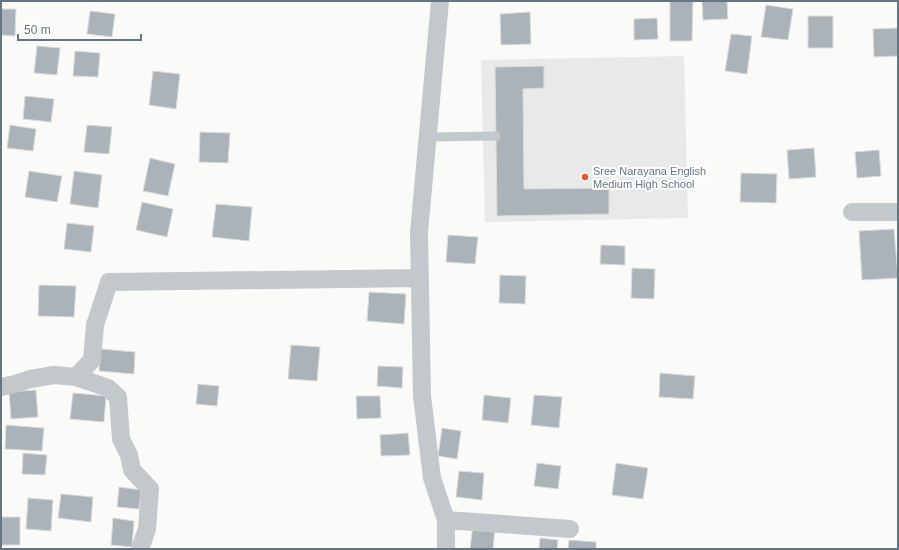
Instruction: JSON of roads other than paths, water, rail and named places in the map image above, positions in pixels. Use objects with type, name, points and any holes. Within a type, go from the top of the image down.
[{"type":"street","points":[[440,1],[419,232],[422,396],[432,478],[446,520],[446,549]]},
{"type":"street","points":[[852,212],[898,212]]},
{"type":"street","points":[[76,377],[92,360],[95,325],[110,282],[420,278]]},
{"type":"street","points":[[1,387],[30,379],[54,375],[76,377],[108,388],[118,397],[121,439],[129,455],[132,470],[150,489],[147,529],[140,549]]},
{"type":"street","points":[[446,520],[570,529]]},
{"type":"lane","points":[[428,137],[496,136]]},
{"type":"place","name":"Sree Narayana English Medium High School","points":[[585,177]]}]
